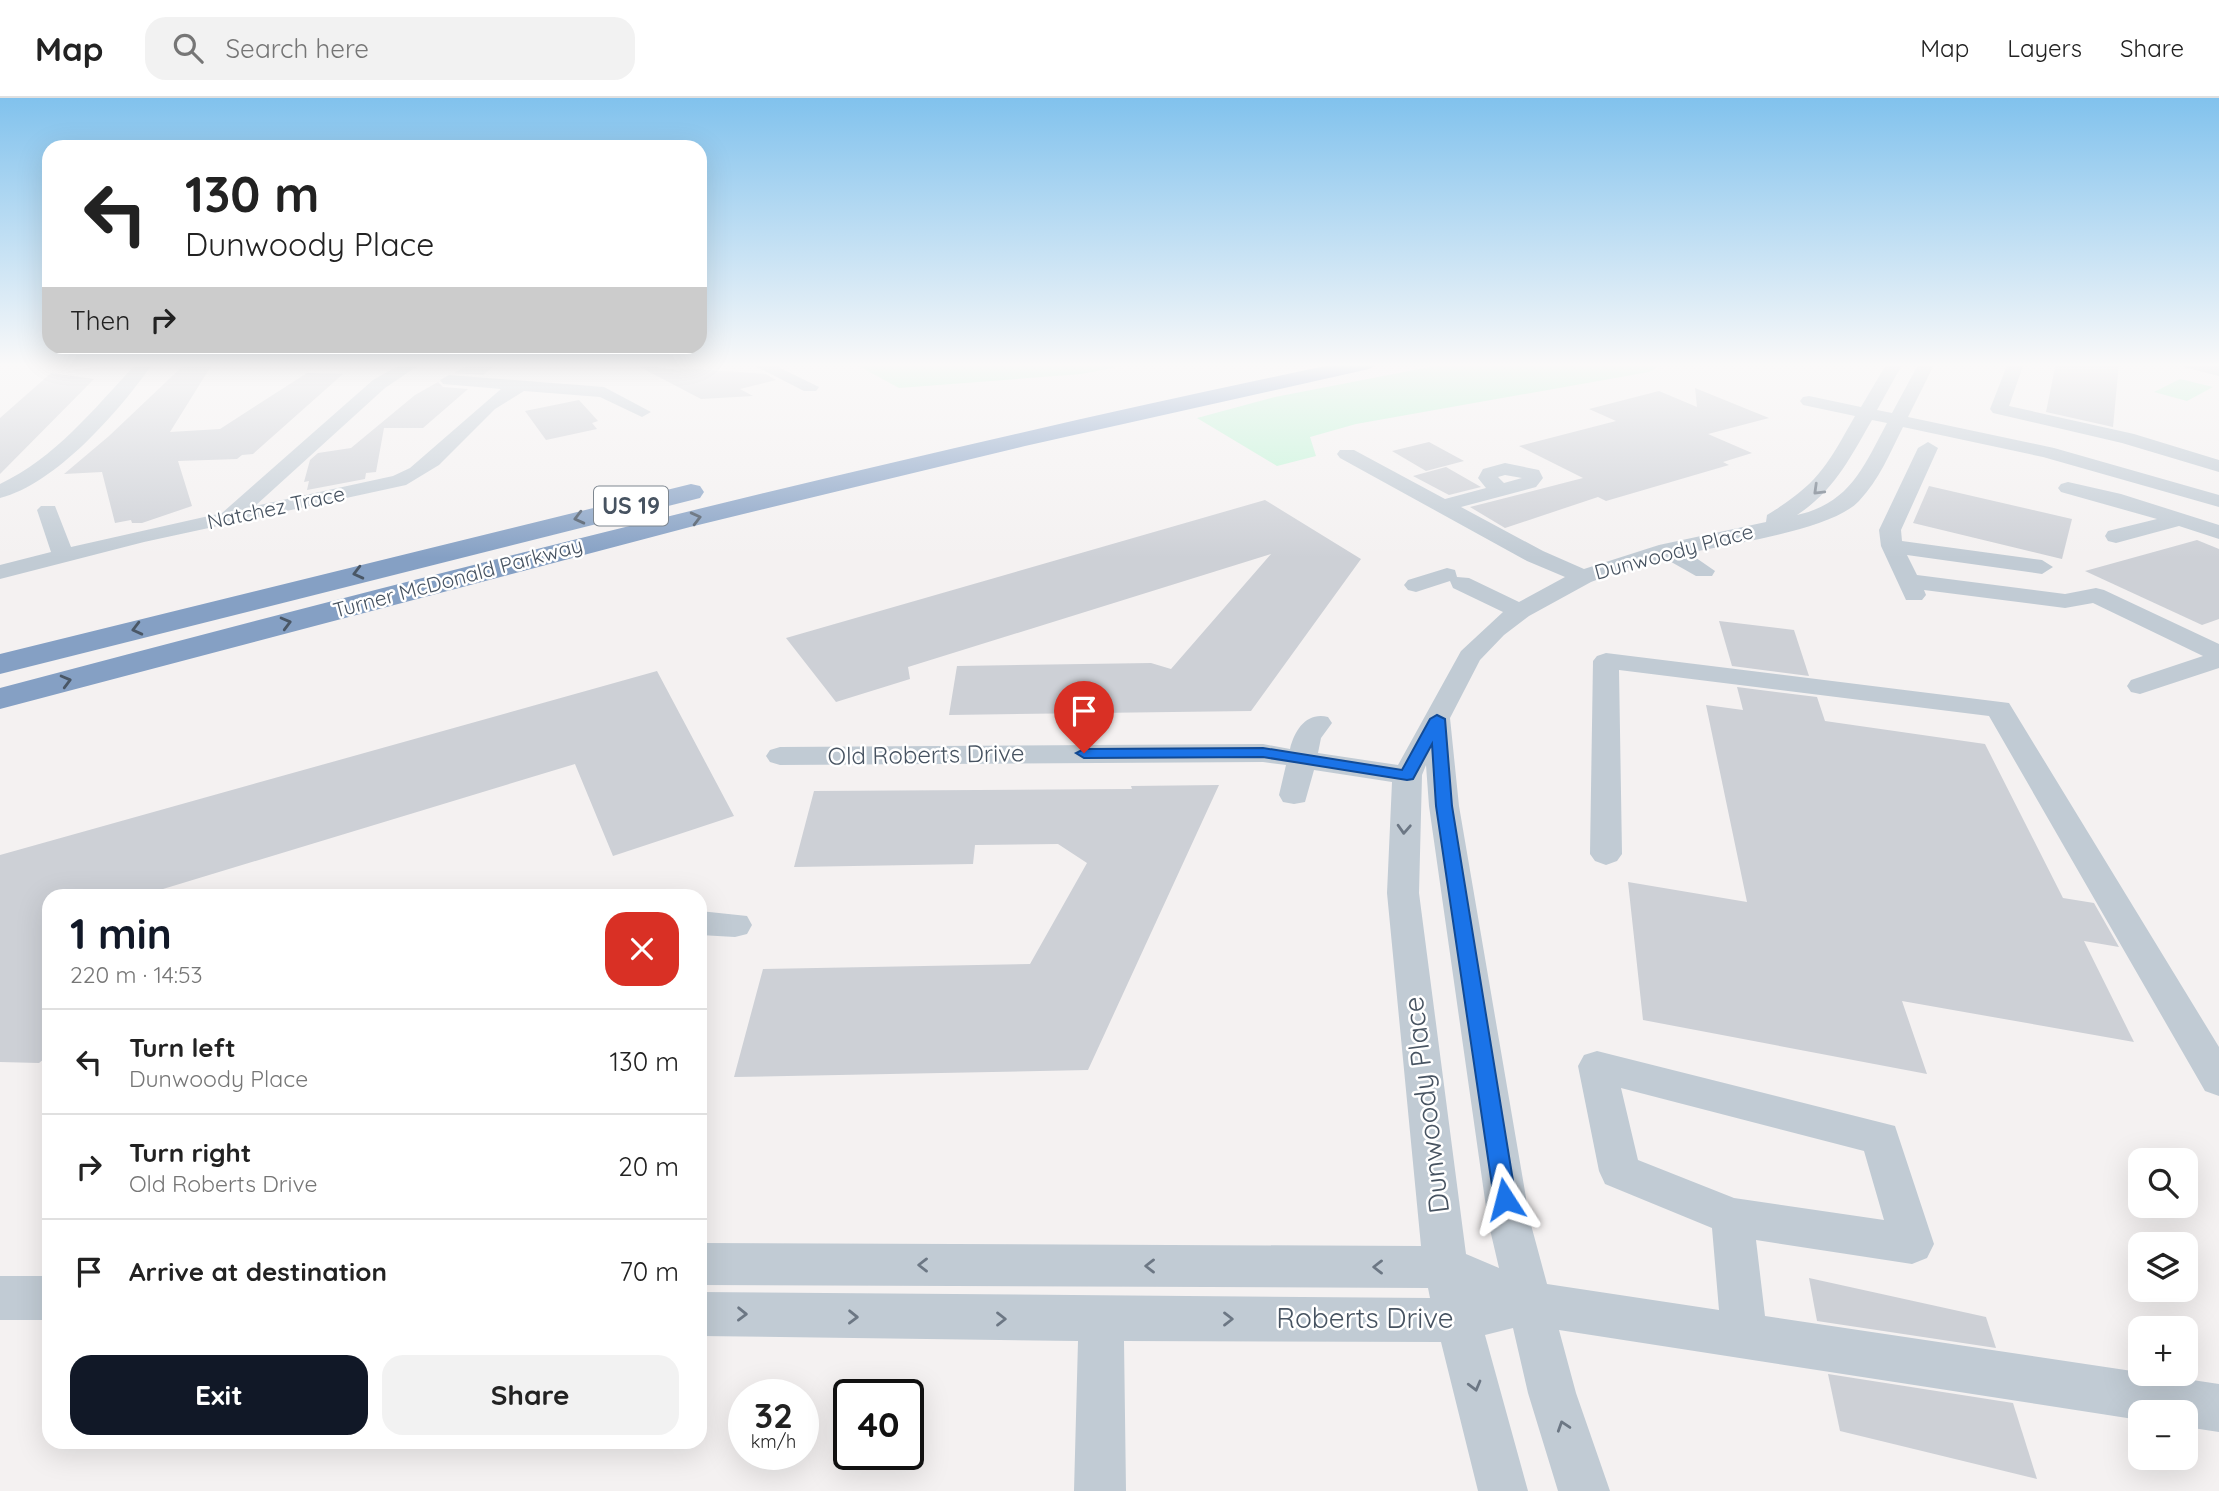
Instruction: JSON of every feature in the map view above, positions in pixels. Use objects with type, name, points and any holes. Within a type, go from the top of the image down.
[{"type":"highway","name":"Turner McDonald Parkway","points":[[0,664],[597,514],[978,428]]},
{"type":"highway","name":"Turner McDonald Parkway","points":[[0,699],[738,507],[1070,428]]},
{"type":"street","points":[[0,492],[24,482],[87,428]]},
{"type":"street","points":[[230,518],[330,428]]},
{"type":"street","name":"Natchez Trace","points":[[0,572],[230,518],[383,486],[414,475],[428,466],[468,428]]},
{"type":"street","name":"Dunwoody Place","points":[[1767,527],[1821,488],[1857,428]]},
{"type":"street","name":"Dunwoody Place","points":[[1503,1491],[1446,1267],[1403,892],[1407,775],[1470,656],[1495,630],[1520,611],[1583,576],[1667,550],[1810,520],[1838,507],[1860,489],[1893,428]]},
{"type":"street","points":[[1939,428],[2074,458],[2219,501]]},
{"type":"street","points":[[2083,428],[2127,438],[2219,466]]},
{"type":"street","points":[[1928,448],[1892,523],[1892,545],[1911,588],[2065,601],[2096,595],[2219,657]]},
{"type":"street","points":[[1348,454],[1535,556],[1583,576]]},
{"type":"street","points":[[2074,458],[2067,495],[2181,519],[2219,532]]},
{"type":"street","points":[[1877,460],[1918,469]]},
{"type":"street","points":[[1441,506],[1497,489]]},
{"type":"street","points":[[48,510],[63,556]]},
{"type":"street","points":[[2116,536],[2181,519]]},
{"type":"street","points":[[1892,545],[2042,567]]},
{"type":"street","points":[[1667,550],[1704,571]]},
{"type":"street","points":[[1416,585],[1454,579],[1520,611]]},
{"type":"street","points":[[2140,687],[2219,657]]},
{"type":"street","points":[[1606,854],[1606,661],[1999,709],[2219,1080]]},
{"type":"street","name":"Dunwoody Place","points":[[1437,719],[1444,806],[1509,1221],[1552,1393],[1584,1491]]},
{"type":"street","points":[[1294,795],[1307,738],[1318,723]]},
{"type":"street","name":"Old Roberts Drive","points":[[780,756],[1222,752],[1304,757],[1407,775]]},
{"type":"street","points":[[707,923],[735,925]]},
{"type":"street","points":[[1597,1066],[1881,1138],[1912,1244],[1732,1217],[1620,1171],[1597,1066]]},
{"type":"street","points":[[1732,1217],[1744,1335]]},
{"type":"street","name":"Roberts Drive","points":[[707,1264],[1446,1267],[1528,1303]]},
{"type":"street","points":[[0,1298],[42,1298]]},
{"type":"street","points":[[1528,1303],[2219,1408]]},
{"type":"street","name":"Roberts Drive","points":[[707,1314],[1458,1320],[1528,1303]]},
{"type":"street","points":[[1100,1491],[1101,1319]]},
{"type":"green space","points":[[1214,428],[1342,428],[1310,437],[1316,456],[1277,466]]},
{"type":"building","points":[[0,428],[46,428],[0,474]]},
{"type":"building","points":[[117,428],[172,428],[170,432],[222,428],[282,428],[253,454],[242,455],[237,459],[178,461],[192,506],[142,523],[132,523],[131,520],[115,523],[102,472],[64,474]]},
{"type":"building","points":[[375,428],[384,428],[376,472],[366,473],[365,479],[307,490],[309,481],[304,482],[310,460],[318,453],[351,448]]},
{"type":"building","points":[[537,428],[597,429],[546,440]]},
{"type":"building","points":[[1589,428],[1731,428],[1708,434],[1752,453],[1723,462],[1729,465],[1606,501],[1598,497],[1505,528],[1470,507],[1583,478],[1519,446]]},
{"type":"building","points":[[1429,442],[1464,461],[1426,471],[1392,451]]},
{"type":"building","points":[[1446,467],[1481,487],[1449,495],[1413,476]]},
{"type":"building","points":[[1929,486],[2072,519],[2062,559],[1913,523]]},
{"type":"building","points":[[1265,500],[1361,559],[1251,711],[949,715],[957,666],[1151,663],[1171,669],[1271,554],[908,667],[910,679],[836,702],[786,638]]},
{"type":"building","points":[[2197,540],[2219,549],[2219,619],[2202,625],[2085,571]]},
{"type":"building","points":[[1719,621],[1794,630],[1809,676],[1732,666]]},
{"type":"building","points":[[657,671],[734,816],[613,856],[575,764],[163,889],[42,889],[42,1061],[39,1063],[0,1062],[0,855]]},
{"type":"building","points":[[1737,687],[1817,697],[1825,721],[1985,744],[2063,898],[2094,903],[2119,947],[2084,941],[2134,1042],[1902,1001],[1927,1074],[1643,1020],[1628,882],[1747,902],[1706,705],[1743,710]]},
{"type":"building","points":[[1219,785],[1088,1070],[734,1077],[763,969],[1030,964],[1087,863],[1058,844],[975,845],[973,864],[794,867],[814,791],[1132,789],[1131,786]]},
{"type":"building","points":[[1809,1278],[1986,1317],[1996,1348],[1817,1321]]},
{"type":"building","points":[[1828,1374],[2013,1403],[2037,1479],[1840,1431]]},
{"type":"route","points":[[1084,753],[1263,753],[1304,757],[1407,775],[1437,719],[1444,806],[1457,876],[1505,1199]]}]
